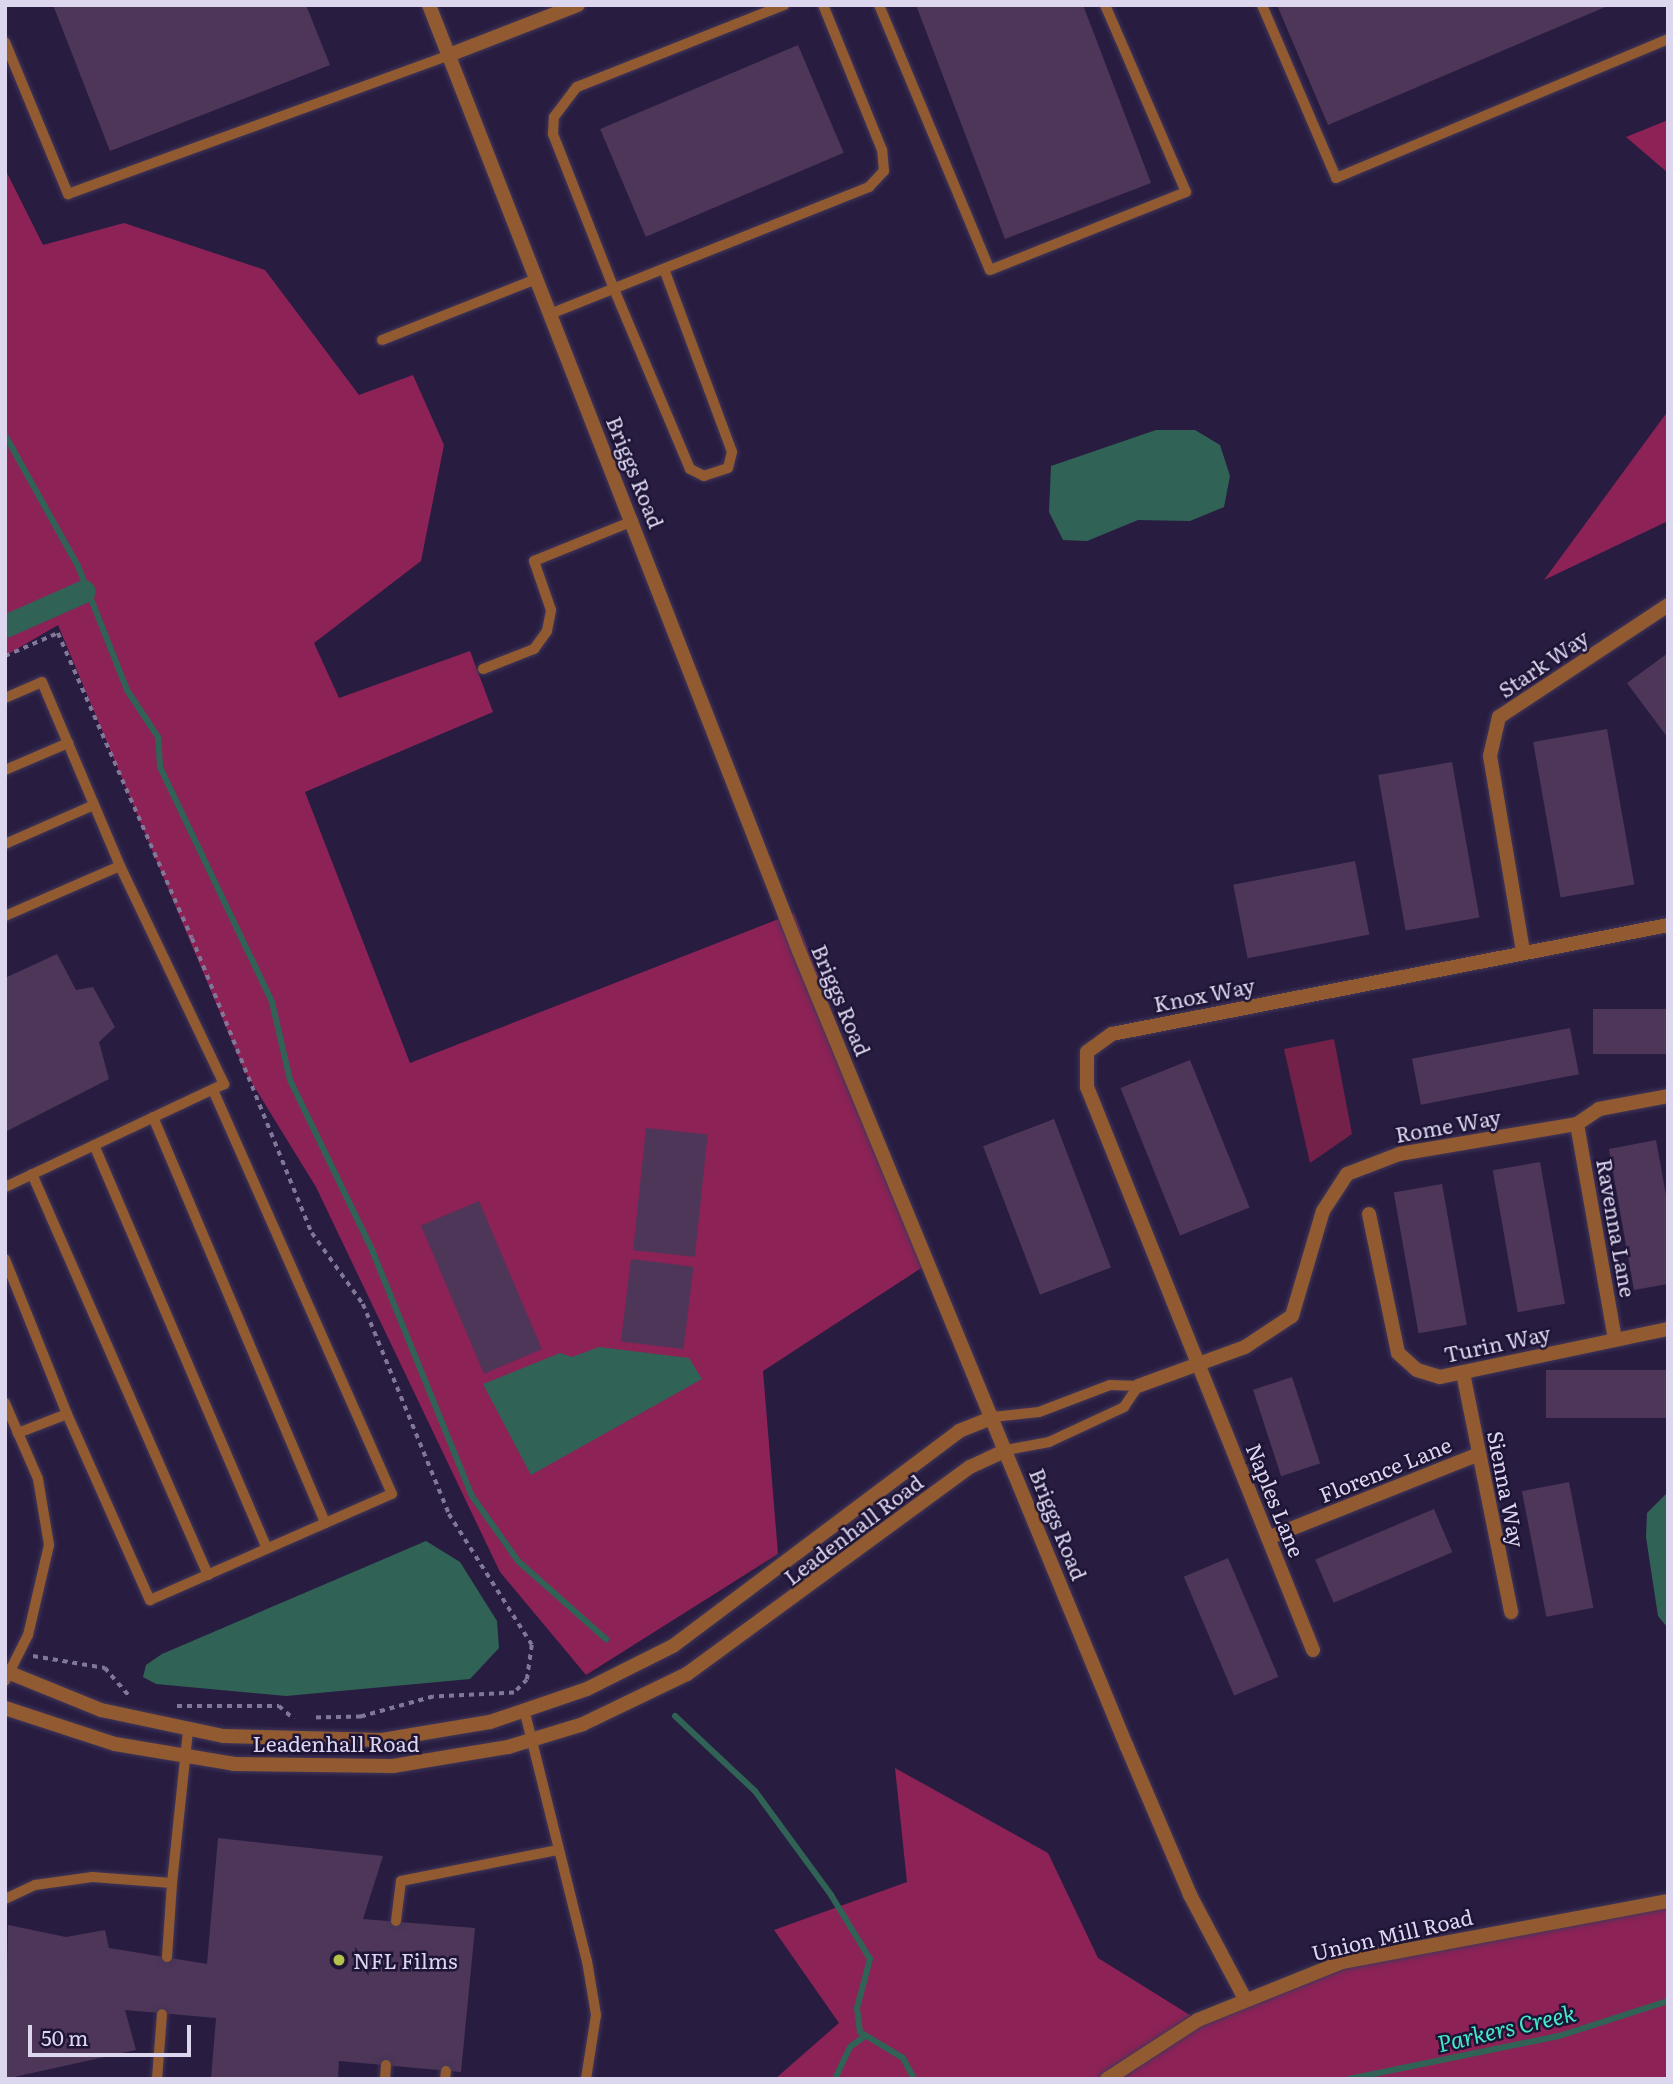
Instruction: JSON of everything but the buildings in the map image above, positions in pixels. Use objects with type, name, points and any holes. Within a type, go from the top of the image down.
[{"type":"street","name":"Briggs Road","points":[[429,5],[799,951],[1190,1895],[1245,1999]]},
{"type":"street","points":[[449,55],[578,5]]},
{"type":"street","name":"Stark Way","points":[[1523,951],[1490,755],[1499,718],[1668,605]]},
{"type":"street","name":"Knox Way","points":[[1200,1366],[1087,1087],[1087,1052],[1112,1034],[1523,951],[1668,925]]},
{"type":"street","name":"Rome Way","points":[[1138,1386],[1200,1366],[1292,1316],[1323,1211],[1347,1174],[1399,1154],[1577,1124],[1599,1109],[1668,1096]]},
{"type":"street","name":"Ravenna Lane","points":[[1577,1124],[1615,1339]]},
{"type":"street","name":"Turin Way","points":[[1369,1214],[1398,1353],[1417,1370],[1440,1377],[1668,1329]]},
{"type":"street","name":"Naples Lane","points":[[1200,1366],[1313,1650]]},
{"type":"street","name":"Sienna Way","points":[[1463,1373],[1511,1612]]},
{"type":"street","name":"Leadenhall Road","points":[[7,1675],[101,1710],[188,1731],[304,1741],[382,1740],[526,1713],[617,1676],[690,1635],[959,1431],[993,1417]]},
{"type":"street","name":"Leadenhall Road","points":[[5,1708],[102,1741],[185,1756],[354,1768],[432,1763],[531,1740],[619,1708],[719,1655],[970,1466],[1006,1450]]},
{"type":"street","name":"Florence Lane","points":[[1268,1538],[1479,1454]]},
{"type":"street","name":"Union Mill Road","points":[[1107,2079],[1245,1999],[1342,1962],[1668,1901]]},
{"type":"lane","points":[[664,269],[732,452],[728,468],[704,476],[690,469],[614,289],[553,134],[562,99],[784,5]]},
{"type":"lane","points":[[550,314],[869,187],[884,171],[882,149],[822,5]]},
{"type":"lane","points":[[879,5],[990,270],[1186,192],[1105,5]]},
{"type":"lane","points":[[1262,5],[1336,178],[1668,39]]},
{"type":"lane","points":[[5,41],[68,194],[449,55]]},
{"type":"lane","points":[[382,340],[536,279]]},
{"type":"lane","points":[[483,669],[534,649],[547,631],[551,610],[534,561],[633,521]]},
{"type":"lane","points":[[5,698],[42,682],[120,866],[224,1084],[5,1186]]},
{"type":"lane","points":[[5,770],[68,743]]},
{"type":"lane","points":[[5,844],[94,805]]},
{"type":"lane","points":[[5,916],[120,866]]},
{"type":"lane","points":[[5,1259],[67,1415],[150,1600],[392,1494],[213,1090]]},
{"type":"lane","points":[[153,1117],[325,1523]]},
{"type":"lane","points":[[94,1145],[267,1549]]},
{"type":"lane","points":[[32,1174],[208,1575]]},
{"type":"lane","points":[[993,1417],[1039,1412],[1110,1385],[1138,1386]]},
{"type":"lane","points":[[1006,1450],[1049,1443],[1124,1407],[1138,1386]]},
{"type":"lane","points":[[5,1404],[49,1518],[41,1589],[20,1651],[7,1675]]},
{"type":"lane","points":[[18,1433],[67,1415]]},
{"type":"lane","points":[[526,1713],[596,2015],[586,2079]]},
{"type":"lane","points":[[167,1957],[188,1731]]},
{"type":"lane","points":[[396,1921],[401,1881],[557,1850]]},
{"type":"lane","points":[[5,1899],[36,1885],[92,1877],[172,1883]]},
{"type":"lane","points":[[157,2079],[162,2014]]},
{"type":"lane","points":[[385,2079],[386,2065]]},
{"type":"path","points":[[5,656],[58,633],[208,976],[312,1233],[363,1304],[449,1514],[532,1646],[527,1679],[514,1693],[414,1699],[335,1718],[294,1719],[279,1706],[219,1710],[169,1705]]},
{"type":"path","points":[[20,1651],[105,1668],[127,1696],[138,1698]]},
{"type":"shaded area","points":[[1668,120],[1668,173],[1626,137]]},
{"type":"shaded area","points":[[5,169],[43,245],[124,223],[265,270],[359,395],[413,375],[444,445],[421,561],[314,643],[339,698],[470,651],[493,712],[305,792],[410,1063],[794,913],[929,1263],[763,1371],[778,1554],[586,1675],[500,1572],[316,1187],[244,1070],[58,625],[5,656]]},
{"type":"shaded area","points":[[1668,411],[1668,521],[1544,580]]},
{"type":"shaded area","points":[[1156,430],[1195,430],[1220,445],[1230,476],[1224,507],[1190,521],[1138,520],[1087,541],[1063,540],[1049,512],[1051,466]]},
{"type":"shaded area","points":[[1334,1039],[1352,1134],[1310,1163],[1284,1049]]},
{"type":"shaded area","points":[[599,1347],[689,1358],[702,1379],[531,1475],[483,1384],[560,1353],[572,1357]]},
{"type":"shaded area","points":[[1668,1492],[1668,1628],[1658,1616],[1646,1537],[1647,1513]]},
{"type":"shaded area","points":[[426,1541],[460,1562],[497,1621],[499,1648],[470,1679],[286,1696],[156,1684],[143,1677],[146,1665],[162,1654]]},
{"type":"shaded area","points":[[895,1768],[1048,1853],[1098,1958],[1198,2020],[1288,1979],[1668,1907],[1668,2079],[775,2079],[839,2023],[774,1930],[907,1882]]},
{"type":"waterway","points":[[5,435],[78,566],[127,690],[158,737],[160,767],[272,1002],[290,1080],[372,1250],[472,1496],[518,1561],[606,1639]]},
{"type":"waterway","points":[[5,626],[84,591]]},
{"type":"waterway","points":[[675,1716],[755,1791],[831,1895],[870,1959],[857,2008],[860,2032],[903,2058],[914,2079]]},
{"type":"waterway","name":"Parkers Creek","points":[[1349,2079],[1559,2036],[1668,2001]]},
{"type":"waterway","points":[[835,2079],[850,2047],[864,2037]]},
{"type":"place","name":"NFL Films","points":[[339,1960]]}]
